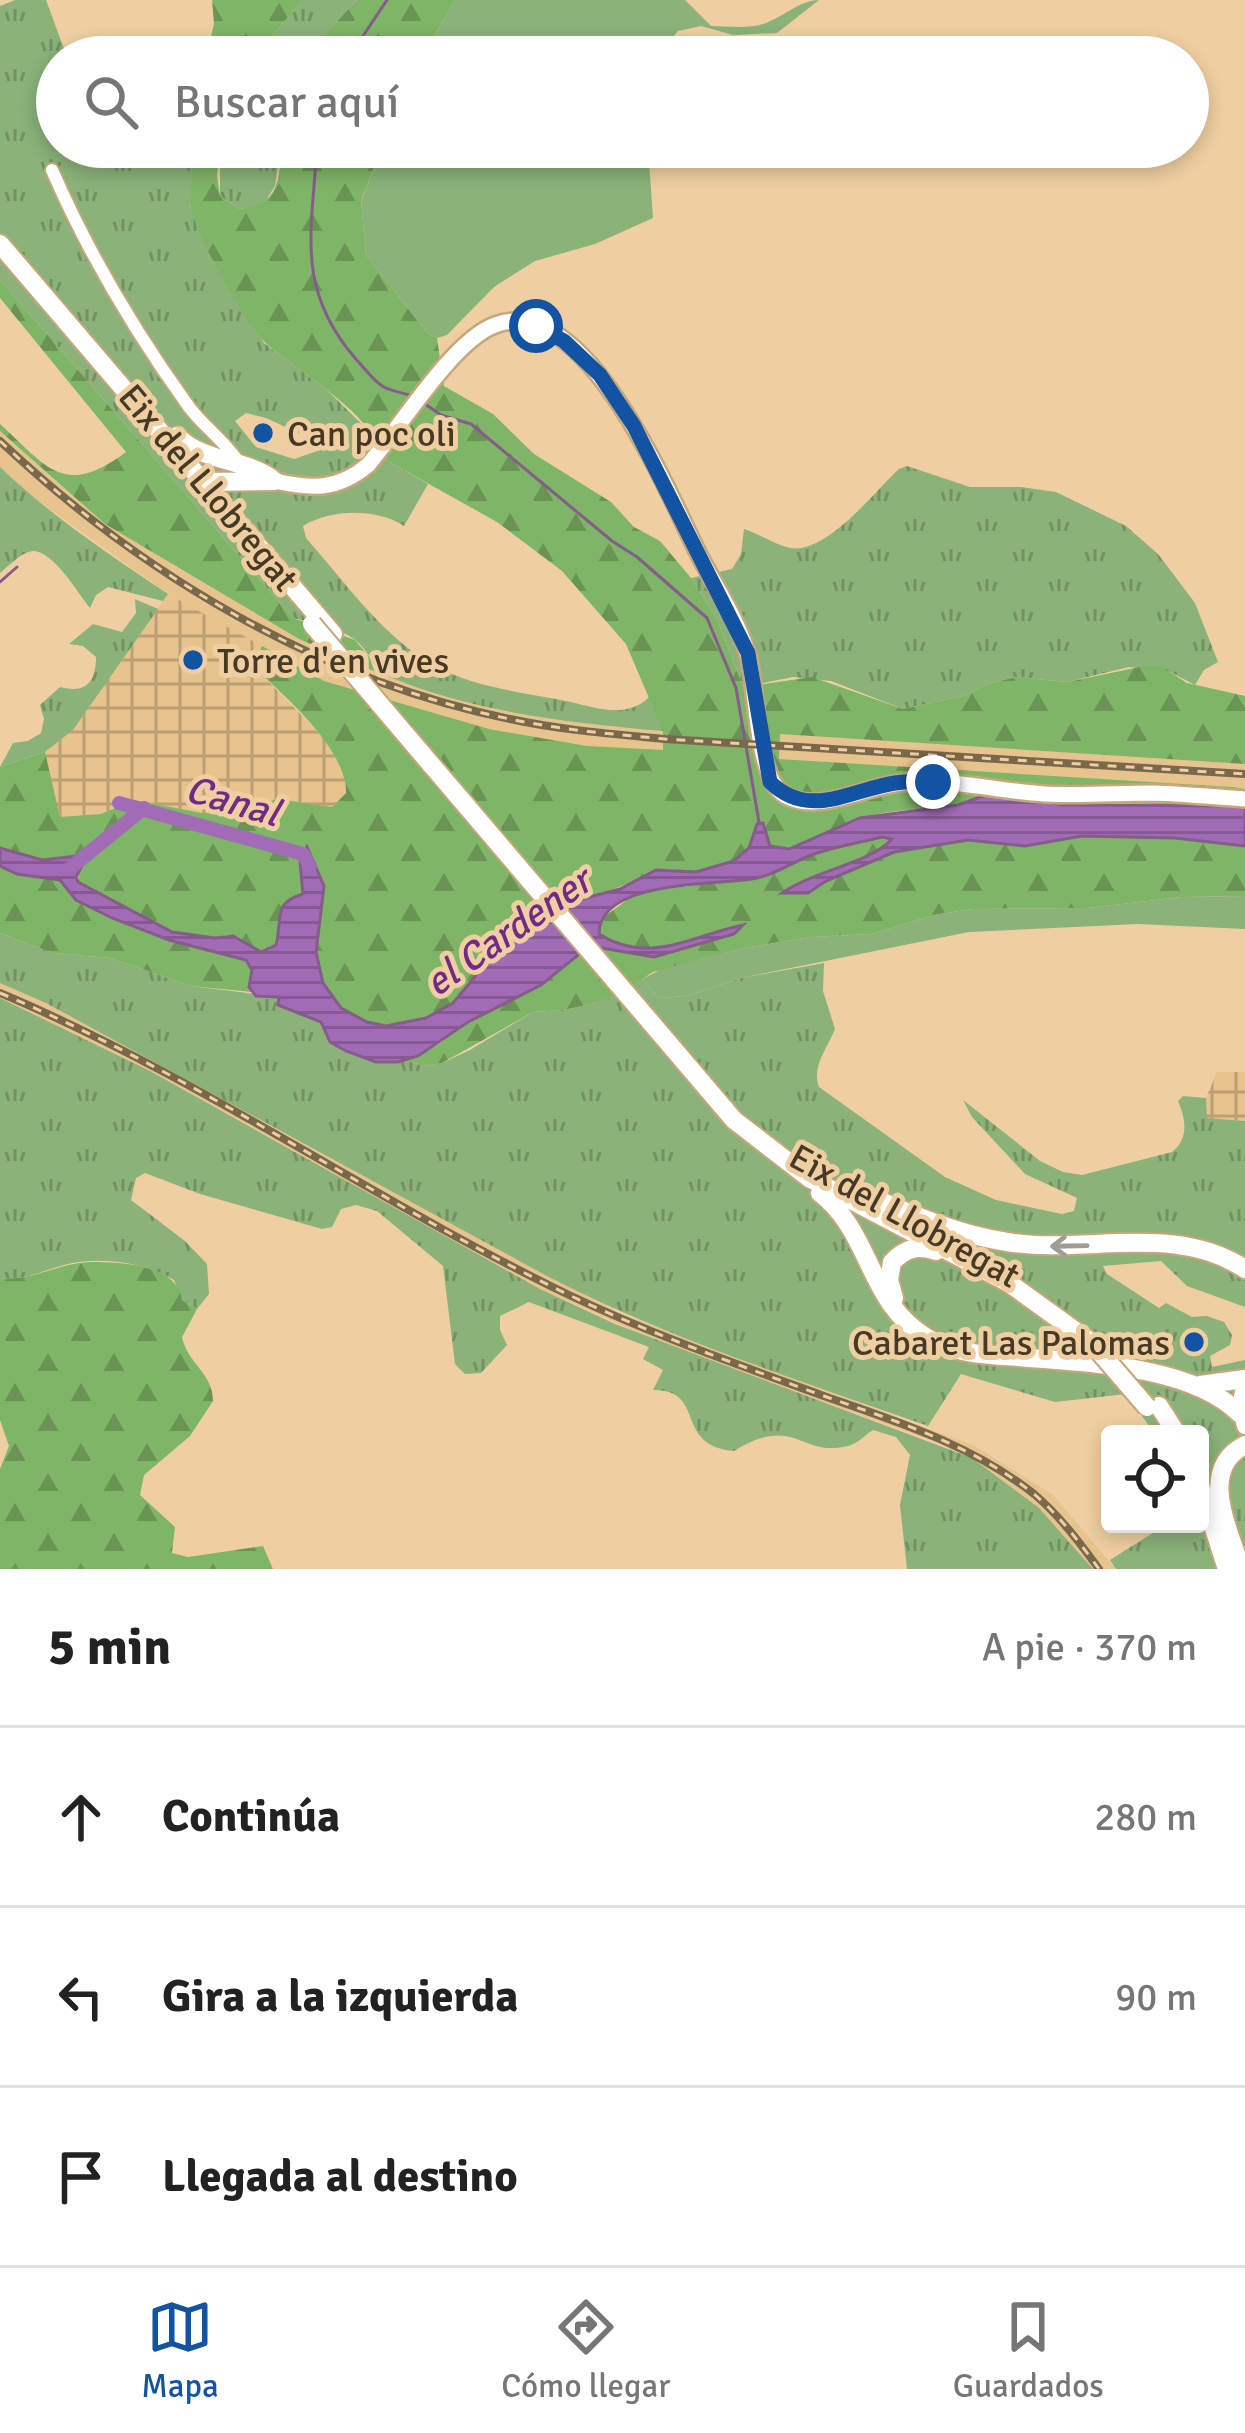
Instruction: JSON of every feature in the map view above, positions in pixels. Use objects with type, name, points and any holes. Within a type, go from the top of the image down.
[{"type":"highway","name":"Eix del Llobregat","points":[[0,244],[312,624],[407,729],[706,1084],[776,1155],[847,1199],[1009,1283],[1099,1343]]},
{"type":"highway","name":"Eix del Llobregat","points":[[0,258],[155,431]]},
{"type":"highway","points":[[155,431],[173,431],[202,454],[235,463],[268,483]]},
{"type":"highway","points":[[155,431],[196,481],[268,483]]},
{"type":"highway","points":[[231,522],[206,493],[205,482],[214,469],[235,463]]},
{"type":"highway","points":[[231,522],[237,502],[268,483]]},
{"type":"highway","name":"Eix del Llobregat","points":[[231,522],[333,634],[407,729]]},
{"type":"highway","name":"Eix del Llobregat","points":[[706,1084],[818,1172],[1044,1293],[1099,1343]]},
{"type":"highway","points":[[776,1155],[789,1173],[823,1195],[849,1220],[883,1296],[927,1338],[963,1352],[1109,1366],[1195,1385],[1220,1396],[1243,1420]]},
{"type":"highway","points":[[857,1191],[931,1222],[1006,1242],[1057,1248],[1186,1244],[1215,1252],[1245,1269]]},
{"type":"highway","points":[[904,1318],[892,1294],[889,1272],[892,1262],[910,1249],[934,1250],[987,1278],[1009,1283]]},
{"type":"highway","points":[[1099,1343],[1169,1425]]},
{"type":"highway","points":[[1195,1385],[1245,1382]]},
{"type":"highway","points":[[1153,1406],[1161,1425]]},
{"type":"highway","points":[[1240,1569],[1219,1475],[1225,1458],[1245,1444]]},
{"type":"highway","points":[[1209,1513],[1227,1569]]},
{"type":"highway","points":[[1206,1533],[1218,1569]]},
{"type":"main road","points":[[1243,1420],[1245,1382]]},
{"type":"street","points":[[52,170],[136,334],[235,463]]},
{"type":"street","points":[[268,483],[315,488],[338,484],[360,472],[457,353],[496,324],[536,326],[564,341],[617,396],[748,653],[764,760],[770,782],[784,796],[810,802],[897,783],[933,782],[1044,794],[1156,793],[1245,800]]},
{"type":"shaded area","points":[[0,431],[105,524],[299,639],[373,672],[496,710],[664,731],[663,751],[587,746],[489,729],[324,681],[168,594],[26,492],[0,467]]},
{"type":"shaded area","points":[[168,594],[262,646],[255,663],[259,672],[326,740],[344,772],[346,793],[332,807],[279,799],[223,813],[201,813],[134,800],[101,814],[60,818],[45,752],[73,730]]},
{"type":"shaded area","points":[[780,734],[1245,764],[1245,789],[778,759]]},
{"type":"shaded area","points":[[1009,794],[1062,805],[1245,806],[1245,846],[1175,838],[1082,836],[1025,846],[968,840],[894,852],[808,893],[782,893],[870,854],[892,839],[882,837],[818,853],[757,878],[639,894],[604,916],[599,934],[636,948],[653,948],[743,925],[734,934],[654,957],[602,948],[583,951],[541,985],[468,1022],[418,1056],[398,1062],[376,1062],[346,1051],[330,1042],[321,1022],[278,1005],[279,997],[256,996],[249,987],[252,970],[246,960],[169,940],[76,900],[60,880],[17,874],[0,866],[0,848],[42,860],[77,856],[84,862],[78,882],[172,932],[233,936],[261,952],[276,945],[283,907],[303,894],[300,862],[307,847],[324,886],[316,952],[323,983],[341,1008],[386,1026],[426,1018],[453,1003],[499,948],[540,917],[574,901],[620,889],[656,870],[696,872],[734,861],[749,848],[757,824],[763,823],[770,846],[789,849],[860,818]]},
{"type":"shaded area","points":[[0,983],[46,1003],[620,1313],[975,1446],[1053,1495],[1116,1569],[1093,1569],[1039,1508],[972,1458],[689,1355],[540,1289],[150,1071],[0,998]]},
{"type":"shaded area","points":[[1217,1072],[1245,1072],[1245,1121],[1206,1118],[1206,1098]]},
{"type":"green space","points":[[15,0],[46,0],[59,36],[36,36],[36,168],[195,168],[190,206],[264,343],[327,390],[378,440],[386,460],[428,484],[404,526],[380,516],[327,516],[303,526],[306,538],[366,608],[400,641],[437,667],[502,689],[601,709],[631,708],[649,697],[664,731],[526,715],[425,690],[386,675],[347,635],[293,618],[0,280],[0,6]],"holes":[[[246,413],[266,418],[329,447],[294,459],[256,447],[235,421]]]},
{"type":"green space","points":[[212,0],[302,0],[272,36],[211,36]]},
{"type":"green space","points":[[302,0],[357,0],[323,36],[272,36]]},
{"type":"green space","points":[[357,0],[455,0],[434,36],[323,36]]},
{"type":"green space","points":[[455,0],[685,0],[711,26],[737,27],[763,24],[819,0],[777,33],[733,35],[701,26],[674,36],[434,36]]},
{"type":"green space","points":[[194,168],[218,168],[220,196],[239,209],[269,197],[279,168],[374,168],[361,201],[366,255],[428,334],[437,338],[444,386],[493,414],[534,454],[611,502],[634,527],[660,541],[717,619],[743,687],[812,677],[903,709],[967,695],[1016,677],[1067,682],[1149,665],[1162,667],[1187,683],[1245,696],[1245,764],[780,734],[779,759],[1232,787],[1245,789],[1245,806],[968,800],[861,818],[804,845],[781,849],[770,846],[767,832],[758,824],[749,848],[734,861],[696,872],[666,869],[540,917],[499,948],[453,1003],[426,1018],[386,1026],[341,1008],[323,983],[316,952],[324,886],[307,848],[300,862],[304,894],[283,907],[276,945],[260,952],[227,935],[208,939],[172,932],[78,882],[79,872],[66,856],[42,860],[0,848],[0,767],[45,752],[60,817],[101,814],[134,800],[202,813],[223,813],[279,799],[332,807],[346,793],[337,760],[314,727],[259,672],[254,663],[262,646],[324,681],[489,729],[587,746],[663,750],[663,731],[626,644],[562,571],[497,522],[386,460],[351,410],[269,346],[222,277],[200,233],[190,195]]},
{"type":"green space","points":[[220,168],[278,168],[275,186],[263,205],[239,209],[220,196]]},
{"type":"green space","points":[[374,168],[649,168],[653,218],[595,244],[535,261],[494,287],[447,335],[437,338],[428,334],[366,255],[361,202]]},
{"type":"green space","points":[[0,280],[293,618],[355,640],[385,676],[299,639],[105,524],[0,431],[0,424],[45,464],[72,475],[105,466],[126,452],[0,298]]},
{"type":"green space","points":[[907,466],[970,487],[1056,492],[1126,526],[1158,554],[1195,603],[1218,662],[1204,670],[1195,685],[1170,672],[1129,667],[1067,682],[1016,677],[967,695],[903,709],[831,681],[793,677],[743,687],[717,619],[691,578],[732,569],[741,554],[744,529],[790,548],[819,541]]},
{"type":"green space","points":[[0,467],[60,518],[168,594],[163,601],[108,587],[96,595],[90,608],[58,566],[34,551],[0,573]]},
{"type":"green space","points":[[135,599],[158,609],[73,730],[45,752],[0,767],[13,743],[41,733],[40,705],[60,687],[77,689],[91,679],[96,657],[83,646],[69,644],[93,624],[122,632],[136,613]]},
{"type":"green space","points":[[1082,836],[1175,838],[1245,846],[1245,896],[1182,897],[1087,908],[972,909],[871,934],[810,937],[744,948],[653,972],[595,1003],[533,1012],[442,1063],[423,1066],[407,1060],[550,979],[583,951],[602,948],[654,957],[734,934],[741,925],[653,948],[617,942],[599,933],[605,916],[638,892],[752,879],[814,854],[882,837],[893,838],[870,855],[810,877],[783,893],[808,893],[894,852],[968,840],[1025,846]]},
{"type":"green space","points":[[0,866],[17,874],[60,880],[76,900],[169,940],[246,960],[251,964],[252,992],[191,986],[110,958],[53,953],[0,933]]},
{"type":"green space","points":[[1245,896],[1245,929],[1138,924],[969,932],[741,978],[687,996],[658,998],[642,979],[662,969],[744,948],[810,937],[871,934],[972,909],[1087,908],[1182,897]]},
{"type":"green space","points":[[0,933],[53,953],[110,958],[191,986],[280,997],[279,1005],[321,1022],[346,1051],[376,1062],[407,1060],[423,1066],[470,1050],[533,1012],[595,1003],[642,979],[658,998],[687,996],[741,978],[824,963],[823,991],[835,1029],[819,1065],[819,1087],[945,1177],[996,1200],[1062,1214],[1074,1211],[1077,1198],[1025,1174],[972,1117],[963,1100],[1040,1161],[1082,1175],[1172,1152],[1184,1128],[1178,1101],[1183,1096],[1206,1098],[1207,1118],[1245,1121],[1245,1307],[1187,1286],[1161,1261],[1103,1266],[1107,1274],[1159,1308],[1166,1303],[1192,1317],[1224,1322],[1232,1335],[1230,1345],[1210,1356],[1212,1367],[1245,1360],[1245,1569],[1116,1569],[1110,1560],[1153,1533],[1209,1533],[1209,1425],[1148,1425],[1126,1394],[1055,1402],[961,1374],[928,1426],[783,1375],[687,1339],[547,1276],[46,1003],[0,983]]},
{"type":"green space","points":[[0,998],[150,1071],[540,1289],[615,1324],[972,1458],[1039,1508],[1093,1569],[907,1569],[900,1505],[910,1455],[896,1437],[873,1430],[851,1445],[832,1448],[785,1436],[755,1440],[734,1451],[715,1447],[703,1439],[680,1398],[653,1390],[663,1370],[643,1359],[649,1347],[529,1302],[500,1316],[507,1345],[481,1373],[465,1374],[455,1364],[443,1266],[377,1211],[356,1205],[341,1209],[332,1227],[322,1229],[145,1173],[136,1178],[131,1200],[207,1264],[209,1294],[197,1309],[182,1300],[174,1280],[120,1262],[78,1262],[25,1277],[0,1278]]},
{"type":"green space","points":[[90,1262],[159,1272],[178,1288],[182,1300],[197,1309],[182,1337],[209,1383],[213,1401],[190,1436],[144,1475],[140,1495],[175,1527],[172,1553],[188,1557],[263,1546],[273,1569],[0,1569],[0,1469],[9,1446],[0,1420],[0,1278]]},
{"type":"waterway","points":[[363,36],[387,0]]},
{"type":"waterway","points":[[316,168],[312,258],[323,307],[336,332],[376,381],[414,396]]},
{"type":"waterway","points":[[422,402],[441,415],[471,424],[707,618],[736,688],[759,822]]},
{"type":"waterway","points":[[0,582],[17,567]]},
{"type":"waterway","name":"Canal","points":[[119,803],[303,854],[310,866]]},
{"type":"waterway","name":"Canal","points":[[69,869],[144,808]]},
{"type":"railway","points":[[0,441],[112,535],[236,615],[369,678],[439,701],[548,726],[665,739],[1245,774]]},
{"type":"railway","points":[[0,993],[145,1062],[569,1295],[985,1461],[1043,1502],[1099,1569]]},
{"type":"place","name":"Can poc oli","points":[[263,433]]},
{"type":"place","name":"Torre d'en vives","points":[[193,660]]},
{"type":"place","name":"Cabaret Las Palomas","points":[[1194,1342]]},
{"type":"route","points":[[536,326],[564,341],[600,375],[634,426],[748,653],[770,782],[784,796],[810,802],[897,783],[933,782]]},
{"type":"water label","name":"el Cardener","points":[[507,931]]}]
